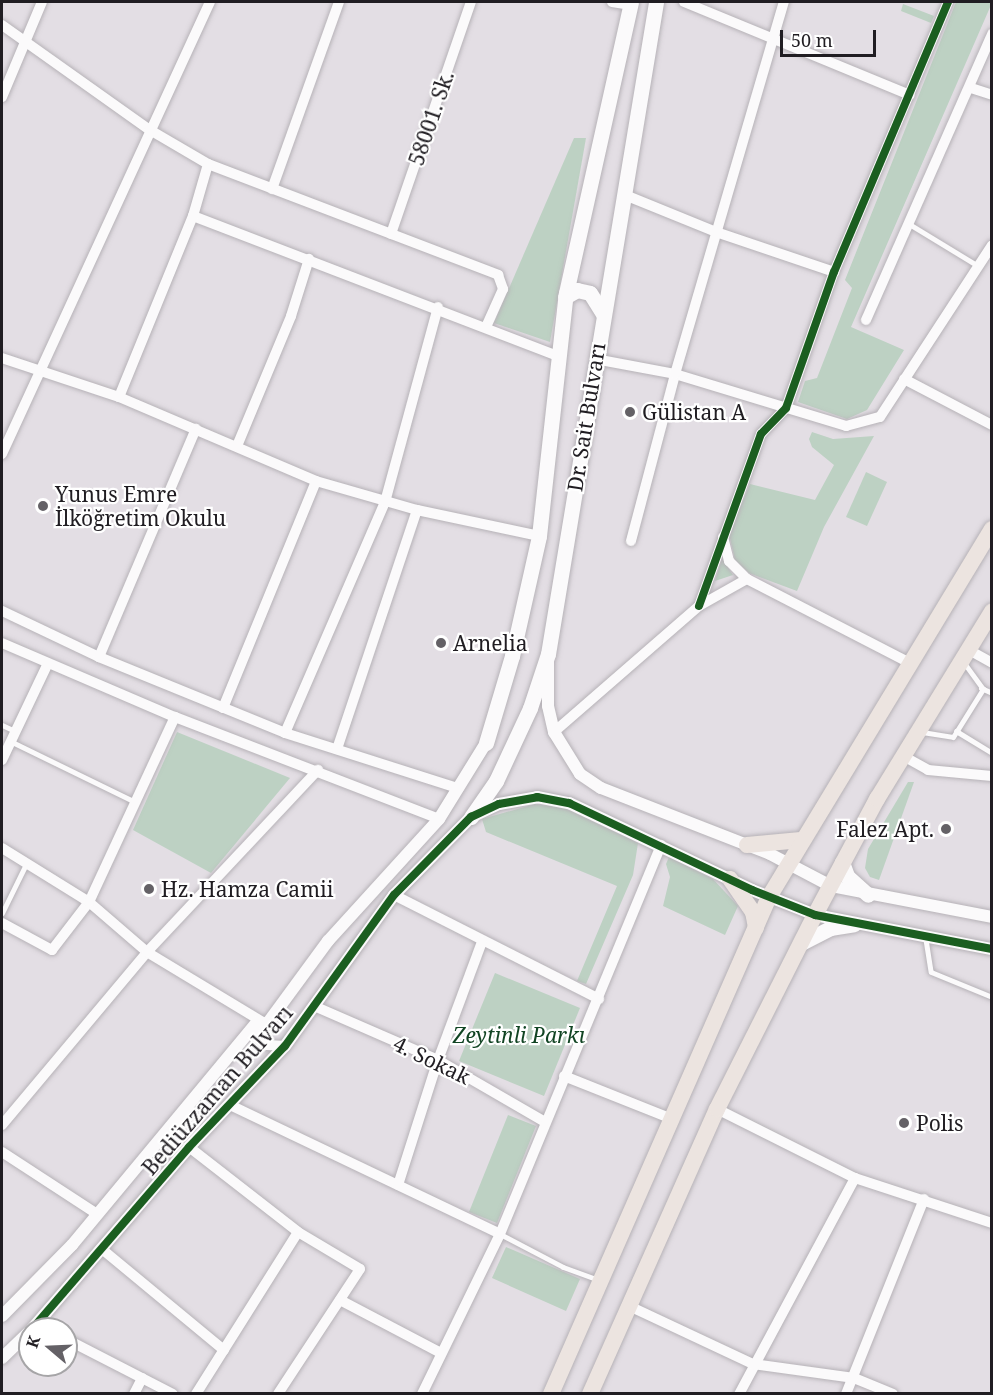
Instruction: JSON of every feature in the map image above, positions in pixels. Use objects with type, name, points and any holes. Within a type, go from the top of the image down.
[{"type":"main road","name":"Dr. Sait Bulvarı","points":[[471,817],[496,782],[530,708],[548,654],[595,359],[625,195],[656,2]]},
{"type":"main road","name":"Dr. Sait Bulvarı","points":[[486,743],[512,656],[539,536],[566,297],[630,3]]},
{"type":"main road","points":[[566,297],[578,290],[591,293],[603,314]]},
{"type":"main road","points":[[551,1394],[599,1280],[769,897],[787,863],[912,664],[992,529]]},
{"type":"main road","points":[[590,1394],[627,1305],[717,1109],[842,862],[992,611]]},
{"type":"main road","points":[[747,845],[801,840]]},
{"type":"main road","points":[[842,862],[846,876],[868,895]]},
{"type":"main road","points":[[730,879],[753,912],[756,928]]},
{"type":"main road","points":[[801,944],[830,928],[854,924]]},
{"type":"street","points":[[2,97],[42,2]]},
{"type":"street","points":[[2,454],[210,2]]},
{"type":"street","points":[[273,189],[339,2]]},
{"type":"street","name":"58001. Sk.","points":[[391,234],[471,2]]},
{"type":"street","points":[[612,2],[630,3]]},
{"type":"street","points":[[684,2],[771,41],[910,95]]},
{"type":"street","points":[[631,541],[675,374],[784,2]]},
{"type":"street","points":[[699,606],[760,434],[786,408],[834,272],[948,2]]},
{"type":"street","points":[[2,25],[150,130],[208,165],[498,275],[503,289],[486,327]]},
{"type":"street","points":[[866,320],[971,88],[992,34]]},
{"type":"street","points":[[971,88],[992,94]]},
{"type":"street","points":[[119,397],[194,216],[208,165]]},
{"type":"street","points":[[625,195],[716,232],[834,272]]},
{"type":"street","points":[[194,216],[438,307],[560,357]]},
{"type":"street","points":[[595,359],[675,374],[846,426],[880,417],[984,263],[992,245]]},
{"type":"street","points":[[237,446],[291,316],[309,259]]},
{"type":"street","points":[[285,732],[385,502],[438,307]]},
{"type":"street","points":[[2,357],[119,397],[316,481],[417,510],[539,536]]},
{"type":"street","points":[[904,379],[992,425]]},
{"type":"street","points":[[99,657],[196,429]]},
{"type":"street","points":[[223,708],[316,481]]},
{"type":"street","points":[[337,749],[381,627],[417,510]]},
{"type":"street","points":[[723,537],[729,561],[747,579],[912,664]]},
{"type":"street","points":[[554,732],[699,606],[747,579]]},
{"type":"street","points":[[2,611],[99,657],[223,708],[285,732],[457,788]]},
{"type":"street","points":[[2,643],[175,717],[318,770],[439,819]]},
{"type":"street","points":[[548,654],[548,706],[554,732],[580,774],[601,788],[747,845],[831,886],[868,895],[992,917]]},
{"type":"street","points":[[966,656],[992,663]]},
{"type":"street","points":[[2,760],[48,663]]},
{"type":"street","points":[[2,922],[52,950],[89,902],[175,717]]},
{"type":"street","name":"Bediüzzaman Bulvarı","points":[[2,1316],[19,1302],[97,1214],[262,1023],[328,941],[439,819],[486,743]]},
{"type":"street","points":[[905,757],[928,770],[992,776]]},
{"type":"street","points":[[2,1125],[147,952],[318,770]]},
{"type":"street","points":[[471,817],[499,804],[537,797],[569,803],[769,897],[815,915],[992,949]]},
{"type":"street","name":"Bediüzzaman Bulvarı","points":[[45,1317],[189,1147],[285,1046],[393,895],[471,817]]},
{"type":"street","points":[[422,1394],[500,1234],[661,845]]},
{"type":"street","points":[[2,848],[89,902],[147,952],[262,1023],[261,1041],[267,1046],[285,1046]]},
{"type":"street","points":[[393,895],[598,999]]},
{"type":"street","points":[[398,1185],[438,1060],[482,942]]},
{"type":"street","name":"4. Sokak","points":[[314,1006],[438,1060],[545,1122]]},
{"type":"street","points":[[564,1076],[672,1119]]},
{"type":"street","points":[[230,1105],[500,1234]]},
{"type":"street","points":[[717,1109],[855,1178],[992,1223]]},
{"type":"street","points":[[189,1147],[298,1232],[360,1269],[278,1394]]},
{"type":"street","points":[[2,1152],[97,1214]]},
{"type":"street","points":[[739,1394],[753,1364],[855,1178]]},
{"type":"street","points":[[846,1394],[924,1199]]},
{"type":"street","points":[[196,1394],[298,1232]]},
{"type":"street","points":[[103,1250],[225,1350]]},
{"type":"street","points":[[339,1300],[441,1353]]},
{"type":"street","points":[[627,1305],[753,1364],[854,1378],[893,1394]]},
{"type":"street","name":"Bediüzzaman Bulvarı","points":[[2,1358],[18,1344]]},
{"type":"street","points":[[78,1345],[173,1394]]},
{"type":"street","points":[[134,1394],[142,1378]]},
{"type":"lane","points":[[909,224],[984,263]]},
{"type":"lane","points":[[966,656],[981,687],[992,693]]},
{"type":"lane","points":[[920,732],[953,737],[981,687]]},
{"type":"lane","points":[[2,725],[13,736],[137,803]]},
{"type":"lane","points":[[956,731],[992,753]]},
{"type":"lane","points":[[2,914],[26,863]]},
{"type":"lane","points":[[925,935],[931,972],[992,997]]},
{"type":"lane","points":[[500,1234],[563,1266],[599,1280]]},
{"type":"green space","points":[[956,2],[991,2],[991,5],[851,327],[904,350],[867,410],[847,419],[798,402],[805,381],[817,378],[852,288],[845,280]]},
{"type":"green space","points":[[903,4],[934,16],[931,23],[901,11]]},
{"type":"green space","points":[[574,138],[586,138],[550,342],[494,323]]},
{"type":"green space","points":[[812,432],[833,439],[874,436],[824,527],[797,591],[749,573],[735,560],[729,534],[750,484],[815,500],[834,465],[812,447],[809,439]]},
{"type":"green space","points":[[866,472],[887,482],[867,526],[846,517]]},
{"type":"green space","points":[[722,559],[733,575],[715,581]]},
{"type":"green space","points":[[177,732],[290,778],[211,873],[133,830]]},
{"type":"green space","points":[[908,782],[914,782],[879,880],[870,877],[865,868],[868,849]]},
{"type":"green space","points":[[535,804],[564,808],[638,843],[633,875],[586,984],[577,981],[617,886],[486,832],[482,819]]},
{"type":"green space","points":[[669,857],[713,879],[738,906],[725,935],[663,906],[670,877],[666,864]]},
{"type":"green space","name":"Zeytinli Parkı","points":[[495,973],[580,1008],[544,1096],[459,1061]]},
{"type":"green space","points":[[508,1115],[536,1126],[497,1223],[469,1212]]},
{"type":"green space","points":[[506,1247],[580,1279],[566,1311],[492,1278]]},
{"type":"cycle path","points":[[699,606],[761,434],[786,408],[834,272],[948,2]]},
{"type":"cycle path","points":[[42,1317],[189,1147],[285,1046],[394,895],[471,817],[499,804],[537,797],[569,803],[752,890],[815,915],[992,949]]},
{"type":"place","name":"Gülistan A","points":[[630,412]]},
{"type":"place","name":"Yunus Emre İlköğretim Okulu","points":[[43,506]]},
{"type":"place","name":"Arnelia","points":[[441,643]]},
{"type":"place","name":"Falez Apt.","points":[[946,829]]},
{"type":"place","name":"Hz. Hamza Camii","points":[[149,889]]},
{"type":"place","name":"Polis","points":[[904,1123]]}]
